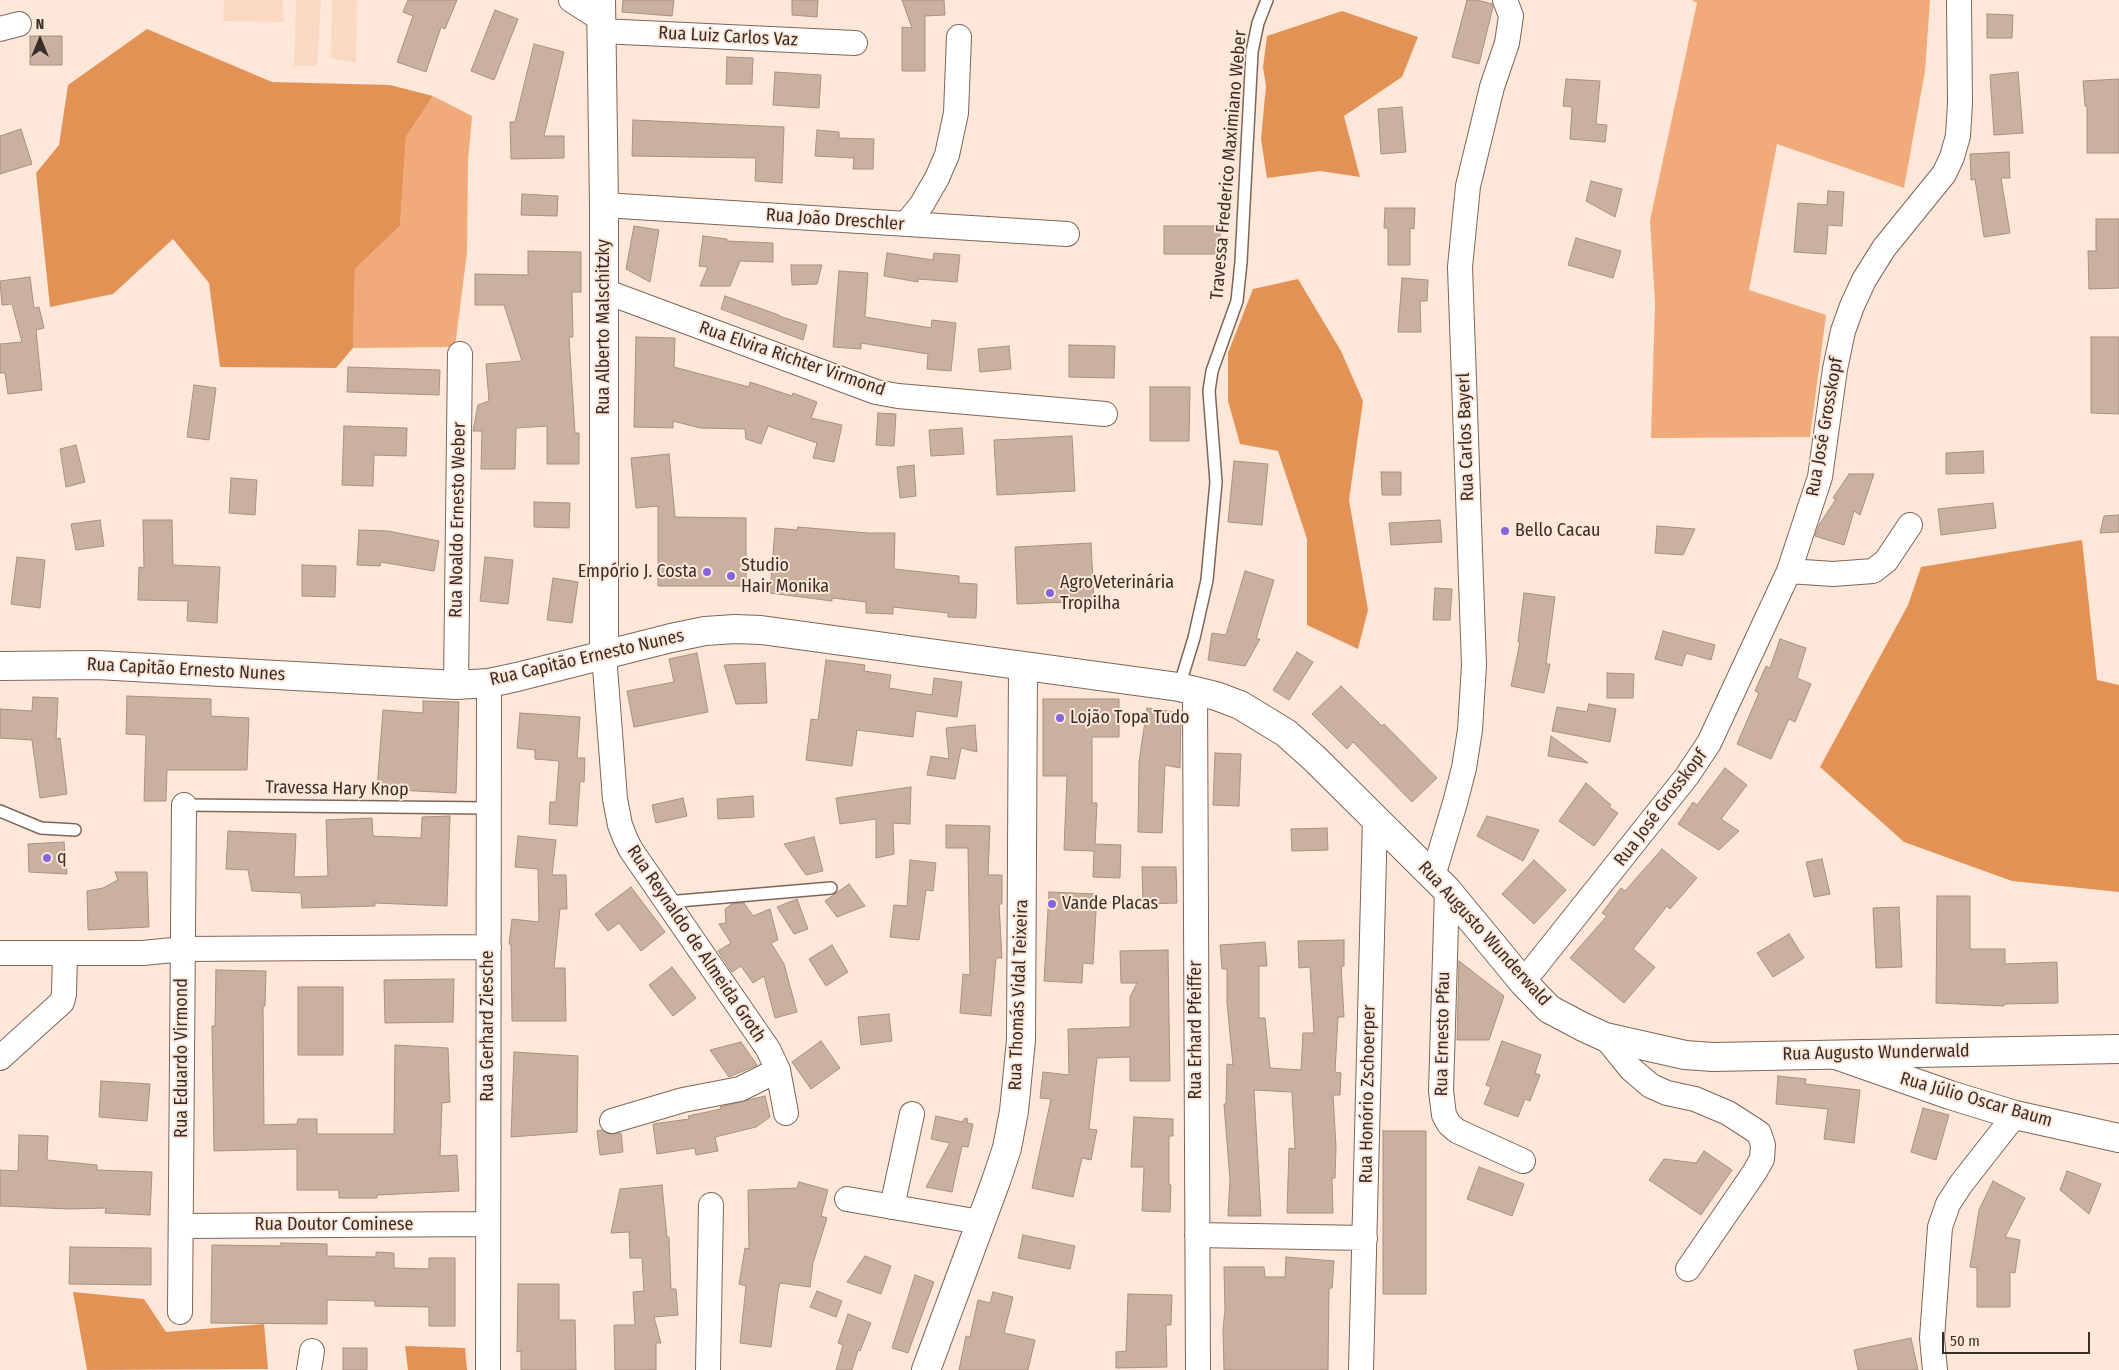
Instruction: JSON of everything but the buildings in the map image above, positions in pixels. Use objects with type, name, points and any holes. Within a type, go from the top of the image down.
[{"type":"main road","name":"Rua Alberto Malschitzky","points":[[601,17],[604,205],[604,654]]},
{"type":"main road","name":"Rua Capitão Ernesto Nunes","points":[[0,666],[44,664],[116,666],[456,685],[489,683],[679,636],[705,631],[735,629],[761,630],[1023,666]]},
{"type":"main road","name":"Rua Augusto Wunderwald","points":[[1023,666],[1187,688],[1240,705],[1286,733],[1440,883],[1523,982],[1550,1009],[1583,1027],[1605,1036],[1685,1055],[1713,1057],[2119,1049]]},
{"type":"main road","name":"Rua Thomás Vidal Teixeira","points":[[926,1370],[1007,1148],[1014,1111],[1019,1068],[1023,666]]},
{"type":"main road","name":"Rua Júlio Oscar Baum","points":[[1835,1055],[1941,1092],[2015,1115],[2119,1138]]},
{"type":"street","points":[[571,0],[601,17]]},
{"type":"street","name":"Rua Carlos Bayerl","points":[[1440,883],[1470,730],[1474,665],[1460,267],[1468,186],[1492,88],[1508,43],[1511,16],[1505,0]]},
{"type":"street","name":"Rua José Grosskopf","points":[[1523,982],[1687,776],[1709,743],[1789,571],[1820,476],[1835,369],[1843,330],[1852,306],[1864,280],[1884,248],[1944,174],[1952,157],[1958,136],[1960,102],[1960,0]]},
{"type":"street","name":"Rua Luiz Carlos Vaz","points":[[601,17],[855,43]]},
{"type":"street","points":[[906,224],[922,204],[933,185],[946,155],[956,113],[959,37]]},
{"type":"street","name":"Rua João Dreschler","points":[[604,205],[1067,234]]},
{"type":"street","name":"Rua Elvira Richter Virmond","points":[[604,291],[876,392],[1105,414]]},
{"type":"street","name":"Rua Noaldo Ernesto Weber","points":[[456,685],[460,354]]},
{"type":"street","points":[[1789,571],[1833,574],[1872,571],[1886,561],[1910,525]]},
{"type":"street","name":"Rua Reynaldo de Almeida Groth","points":[[604,654],[614,781],[620,825],[631,850],[758,1032],[778,1070],[786,1113]]},
{"type":"street","name":"Rua Gerhard Ziesche","points":[[488,1370],[489,683]]},
{"type":"street","name":"Rua Erhard Pfeiffer","points":[[1187,688],[1196,965],[1198,1370]]},
{"type":"street","name":"Rua Eduardo Virmond","points":[[180,1312],[184,805]]},
{"type":"street","name":"Rua Honório Zschoerper","points":[[1361,1370],[1375,818]]},
{"type":"street","name":"Rua Ernesto Pfau","points":[[1440,883],[1442,1091],[1444,1115],[1449,1124],[1457,1131],[1523,1160]]},
{"type":"street","points":[[0,953],[65,954],[143,953],[183,949],[489,947]]},
{"type":"street","points":[[0,1058],[62,1002],[65,954]]},
{"type":"street","points":[[1605,1036],[1631,1069],[1651,1086],[1667,1093],[1695,1099],[1728,1113],[1759,1133],[1763,1145],[1762,1159],[1688,1270]]},
{"type":"street","points":[[612,1121],[683,1100],[740,1089],[778,1070]]},
{"type":"street","points":[[892,1207],[912,1114]]},
{"type":"street","points":[[1936,1370],[1932,1338],[1940,1227],[1948,1204],[1961,1184],[2015,1115]]},
{"type":"street","points":[[846,1199],[980,1222]]},
{"type":"street","points":[[708,1370],[711,1205]]},
{"type":"street","name":"Rua Doutor Cominese","points":[[181,1226],[488,1224]]},
{"type":"street","points":[[1197,1235],[1364,1238]]},
{"type":"lane","name":"Travessa Frederico Maximiano Weber","points":[[1187,688],[1194,638],[1207,580],[1216,482],[1209,391],[1212,371],[1237,301],[1241,262],[1252,52],[1258,22],[1267,0]]},
{"type":"lane","name":"Travessa Hary Knop","points":[[184,805],[489,808]]},
{"type":"lane","points":[[0,811],[41,828],[75,830]]},
{"type":"lane","points":[[667,902],[832,888]]},
{"type":"shaded area","points":[[224,0],[282,0],[284,22],[223,21]]},
{"type":"shaded area","points":[[296,0],[321,0],[317,66],[294,66]]},
{"type":"shaded area","points":[[332,0],[357,0],[356,63],[331,58]]},
{"type":"shaded area","points":[[1692,0],[1930,0],[1925,71],[1904,188],[1777,144],[1749,290],[1826,315],[1810,437],[1651,438],[1655,303],[1650,220],[1697,3]]},
{"type":"shaded area","points":[[1342,11],[1418,37],[1402,77],[1344,116],[1360,177],[1320,171],[1267,178],[1261,139],[1266,86],[1263,67],[1267,36]]},
{"type":"shaded area","points":[[147,29],[272,82],[390,85],[433,96],[406,137],[400,226],[355,269],[353,348],[336,368],[220,367],[209,283],[173,239],[113,294],[50,307],[36,173],[59,145],[68,85]]},
{"type":"shaded area","points":[[433,96],[472,116],[468,160],[467,252],[455,347],[353,348],[355,269],[400,226],[406,137]]},
{"type":"shaded area","points":[[1298,279],[1341,351],[1363,401],[1349,500],[1368,610],[1358,649],[1307,625],[1307,539],[1278,451],[1240,444],[1228,401],[1228,353],[1253,289]]},
{"type":"shaded area","points":[[2082,540],[2097,680],[2119,685],[2119,892],[2012,881],[1904,842],[1820,767],[1908,605],[1921,567]]},
{"type":"shaded area","points":[[73,1292],[144,1299],[166,1332],[264,1324],[268,1369],[87,1370]]},
{"type":"shaded area","points":[[405,1346],[465,1348],[467,1370],[408,1370]]},
{"type":"place","name":"Bello Cacau","points":[[1505,531]]},
{"type":"place","name":"Empório J. Costa","points":[[707,572]]},
{"type":"place","name":"Studio Hair Monika","points":[[731,576]]},
{"type":"place","name":"AgroVeterinária Tropilha","points":[[1050,593]]},
{"type":"place","name":"Lojão Topa Tudo","points":[[1060,718]]},
{"type":"place","name":"q","points":[[47,858]]},
{"type":"place","name":"Vande Placas","points":[[1052,904]]}]
